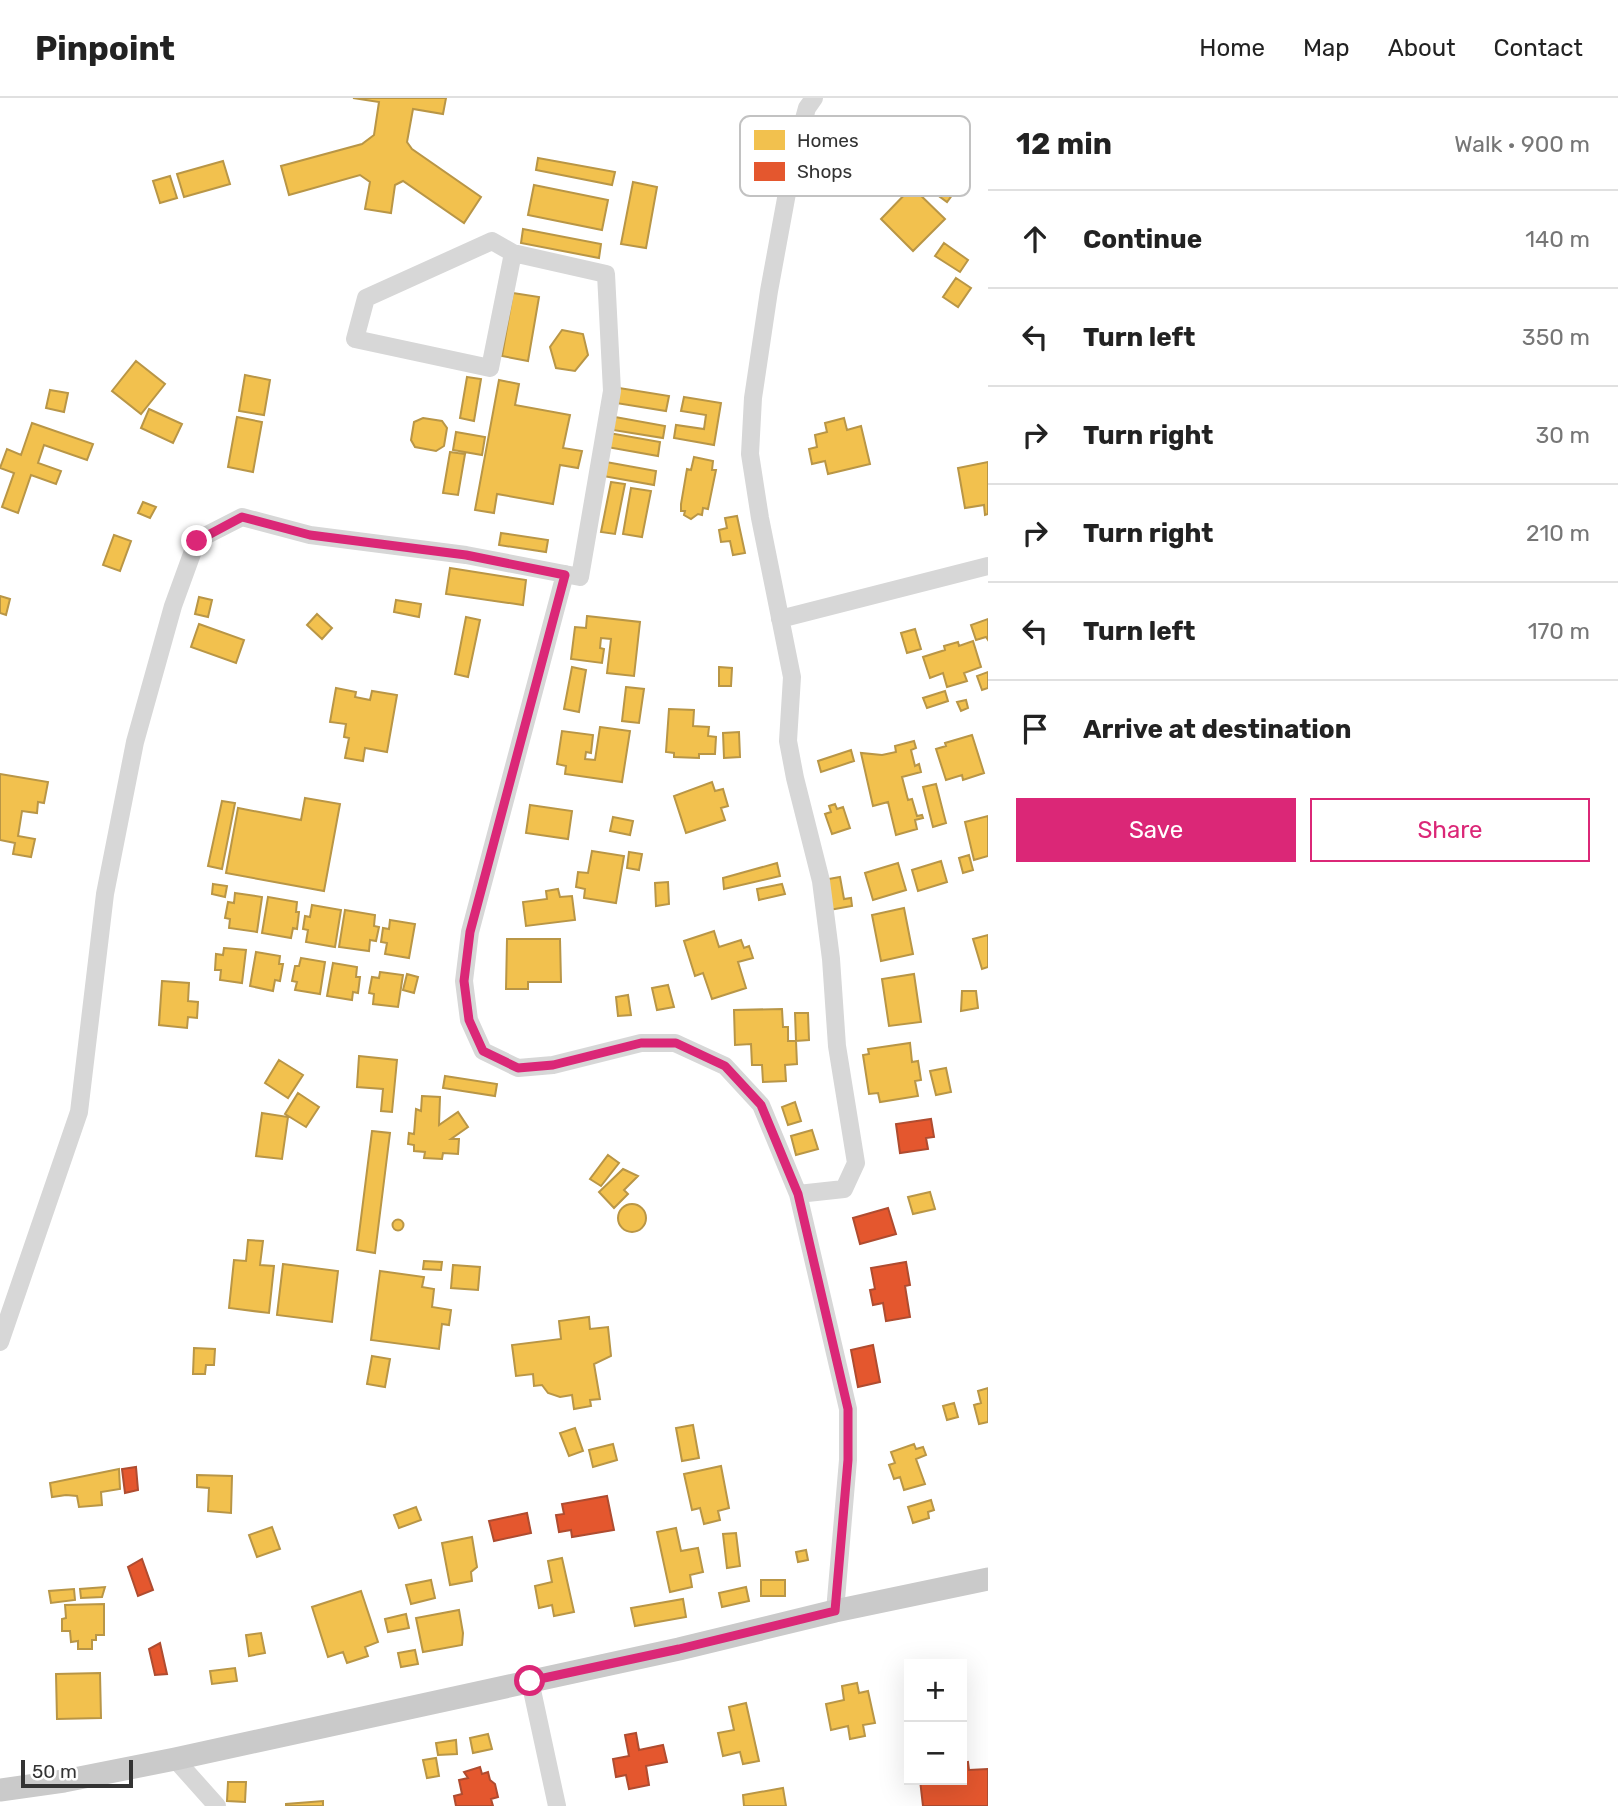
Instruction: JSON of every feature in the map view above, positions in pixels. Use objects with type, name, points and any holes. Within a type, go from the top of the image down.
[{"type":"main road","points":[[0,1790],[64,1781],[175,1759],[988,1579]]},
{"type":"street","points":[[805,116],[814,98]]},
{"type":"street","points":[[786,196],[753,398],[750,454],[792,677],[788,741],[794,778],[821,881],[831,959],[837,1046],[856,1163],[844,1189],[798,1194]]},
{"type":"street","points":[[0,1342],[79,1112],[105,894],[135,741],[173,606],[197,541],[242,517],[310,535],[466,555],[580,577],[612,391],[606,274],[513,253],[492,241],[366,298],[355,339],[490,368],[513,253]]},
{"type":"street","points":[[780,619],[988,566]]},
{"type":"street","points":[[565,575],[470,932],[464,981],[469,1020],[483,1051],[518,1068],[553,1065],[641,1043],[676,1043],[725,1066],[761,1105],[798,1194],[848,1409],[848,1460],[835,1611]]},
{"type":"street","points":[[530,1681],[557,1806]]},
{"type":"street","points":[[175,1759],[217,1806]]},
{"type":"building: Homes","points":[[353,98],[446,98],[443,114],[413,109],[407,142],[412,149],[481,197],[464,223],[403,181],[395,185],[391,213],[365,209],[370,182],[360,175],[289,195],[281,166],[362,144],[374,135],[379,102]]},
{"type":"building: Homes","points":[[538,158],[615,172],[612,185],[536,170]]},
{"type":"building: Homes","points":[[223,161],[230,184],[184,197],[177,174]]},
{"type":"building: Homes","points":[[170,176],[177,198],[160,203],[153,181]]},
{"type":"building: Homes","points":[[633,182],[657,187],[646,248],[621,244]]},
{"type":"building: Homes","points":[[534,185],[608,200],[602,230],[528,215]]},
{"type":"building: Homes","points":[[903,196],[921,196],[945,219],[913,251],[881,219]]},
{"type":"building: Homes","points":[[939,196],[951,196],[947,202]]},
{"type":"building: Homes","points":[[523,229],[601,244],[599,258],[521,243]]},
{"type":"building: Homes","points":[[944,243],[968,260],[960,272],[935,256]]},
{"type":"building: Homes","points":[[956,278],[971,288],[958,307],[943,297]]},
{"type":"building: Homes","points":[[513,293],[539,297],[528,361],[502,356]]},
{"type":"building: Homes","points":[[562,330],[583,334],[588,355],[575,371],[556,368],[550,347]]},
{"type":"building: Homes","points":[[136,361],[165,384],[141,414],[112,391]]},
{"type":"building: Homes","points":[[245,375],[270,380],[264,415],[239,411]]},
{"type":"building: Homes","points":[[467,377],[481,379],[474,421],[460,418]]},
{"type":"building: Homes","points":[[499,380],[519,384],[515,405],[570,415],[563,448],[582,451],[578,468],[560,465],[553,504],[497,494],[494,513],[475,510]]},
{"type":"building: Homes","points":[[619,388],[669,396],[666,411],[616,403]]},
{"type":"building: Homes","points":[[50,390],[68,393],[64,412],[46,408]]},
{"type":"building: Homes","points":[[684,397],[721,403],[714,445],[674,438],[676,425],[704,429],[706,415],[681,411]]},
{"type":"building: Homes","points":[[149,409],[182,424],[173,443],[141,428]]},
{"type":"building: Homes","points":[[237,417],[262,422],[253,472],[228,467]]},
{"type":"building: Homes","points":[[615,417],[665,426],[663,438],[613,430]]},
{"type":"building: Homes","points":[[423,418],[442,421],[447,428],[444,446],[436,451],[415,447],[411,440],[414,422]]},
{"type":"building: Homes","points":[[844,418],[847,430],[861,426],[870,464],[828,474],[825,461],[812,464],[809,449],[817,447],[815,435],[827,432],[825,423]]},
{"type":"building: Homes","points":[[32,423],[93,444],[87,460],[44,445],[38,463],[61,471],[56,484],[31,475],[18,513],[2,507],[14,473],[0,468],[7,449],[21,455]]},
{"type":"building: Homes","points":[[456,432],[485,437],[482,455],[453,450]]},
{"type":"building: Homes","points":[[609,433],[660,442],[658,456],[607,447]]},
{"type":"building: Homes","points":[[450,452],[465,454],[458,495],[443,493]]},
{"type":"building: Homes","points":[[694,457],[713,461],[712,470],[716,470],[708,509],[703,508],[702,515],[698,514],[691,519],[684,515],[685,511],[681,511],[681,504],[687,469],[691,470]]},
{"type":"building: Homes","points":[[606,462],[656,471],[654,485],[603,476]]},
{"type":"building: Homes","points":[[988,462],[988,514],[985,515],[984,505],[965,508],[958,468]]},
{"type":"building: Homes","points":[[611,482],[625,484],[615,534],[601,532]]},
{"type":"building: Homes","points":[[631,488],[651,491],[642,537],[623,534]]},
{"type":"building: Homes","points":[[143,502],[156,507],[150,518],[138,513]]},
{"type":"building: Homes","points":[[737,516],[745,553],[733,555],[730,541],[721,542],[719,530],[727,528],[725,518]]},
{"type":"building: Homes","points":[[501,533],[548,540],[546,552],[499,545]]},
{"type":"building: Homes","points":[[114,535],[131,541],[120,571],[103,565]]},
{"type":"building: Homes","points":[[450,568],[526,580],[523,605],[446,594]]},
{"type":"building: Homes","points":[[0,596],[10,599],[6,615],[0,613]]},
{"type":"building: Homes","points":[[199,597],[212,600],[208,617],[195,614]]},
{"type":"building: Homes","points":[[396,600],[421,604],[419,617],[394,612]]},
{"type":"building: Homes","points":[[317,614],[332,628],[322,639],[307,625]]},
{"type":"building: Homes","points":[[587,616],[640,622],[634,676],[607,673],[611,639],[601,638],[600,648],[604,649],[602,663],[571,659],[575,627],[586,628]]},
{"type":"building: Homes","points":[[466,617],[480,620],[468,677],[455,674]]},
{"type":"building: Homes","points":[[988,619],[988,640],[986,637],[976,640],[971,625]]},
{"type":"building: Homes","points":[[199,624],[244,640],[236,663],[191,647]]},
{"type":"building: Homes","points":[[915,629],[921,649],[907,653],[901,633]]},
{"type":"building: Homes","points":[[973,641],[981,667],[964,673],[967,681],[947,687],[943,673],[930,678],[923,657],[945,650],[944,646],[958,642],[959,646]]},
{"type":"building: Homes","points":[[572,667],[586,670],[579,712],[564,709]]},
{"type":"building: Homes","points":[[719,667],[732,668],[731,686],[719,686]]},
{"type":"building: Homes","points":[[988,672],[988,688],[982,690],[977,676]]},
{"type":"building: Homes","points":[[626,687],[644,689],[639,723],[622,721]]},
{"type":"building: Homes","points":[[336,688],[356,692],[355,697],[370,700],[372,691],[397,695],[387,752],[365,748],[363,761],[345,758],[349,738],[344,737],[346,724],[330,722]]},
{"type":"building: Homes","points":[[945,691],[948,701],[927,708],[923,698]]},
{"type":"building: Homes","points":[[966,700],[968,708],[961,711],[957,702]]},
{"type":"building: Homes","points":[[669,709],[694,710],[693,726],[709,727],[708,736],[716,737],[715,754],[699,754],[699,758],[674,757],[674,753],[666,752]]},
{"type":"building: Homes","points":[[600,727],[630,731],[622,782],[565,774],[566,766],[557,764],[562,731],[593,735],[591,753],[586,752],[585,759],[595,760]]},
{"type":"building: Homes","points":[[739,732],[740,757],[724,758],[723,733]]},
{"type":"building: Homes","points":[[972,735],[984,773],[963,780],[962,775],[946,780],[936,749],[946,746],[945,743]]},
{"type":"building: Homes","points":[[914,741],[916,748],[911,750],[915,766],[919,764],[921,772],[902,777],[908,800],[912,799],[917,816],[922,815],[923,818],[915,820],[917,829],[896,835],[888,802],[873,806],[861,753],[882,755],[896,752],[895,746]]},
{"type":"building: Homes","points":[[851,750],[854,761],[821,772],[818,761]]},
{"type":"building: Homes","points":[[0,774],[48,782],[44,803],[38,802],[37,813],[22,811],[18,836],[35,839],[31,857],[13,854],[15,843],[0,840]]},
{"type":"building: Homes","points":[[712,782],[715,791],[723,789],[728,806],[721,808],[725,820],[686,833],[674,796]]},
{"type":"building: Homes","points":[[936,784],[946,823],[933,827],[923,787]]},
{"type":"building: Homes","points":[[305,798],[340,804],[324,891],[226,873],[238,808],[301,820]]},
{"type":"building: Homes","points":[[222,801],[235,803],[222,869],[208,866]]},
{"type":"building: Homes","points":[[835,804],[837,809],[843,807],[850,828],[832,834],[825,814],[831,812],[829,806]]},
{"type":"building: Homes","points":[[530,805],[572,811],[568,839],[526,833]]},
{"type":"building: Homes","points":[[988,816],[988,856],[974,860],[965,822]]},
{"type":"building: Homes","points":[[613,817],[633,821],[630,835],[610,831]]},
{"type":"building: Homes","points":[[592,851],[624,856],[616,903],[584,898],[585,889],[576,887],[578,872],[588,873]]},
{"type":"building: Homes","points":[[629,852],[642,854],[639,870],[627,868]]},
{"type":"building: Homes","points":[[969,855],[973,870],[963,873],[959,858]]},
{"type":"building: Homes","points":[[941,861],[947,882],[918,891],[912,870]]},
{"type":"building: Homes","points":[[777,863],[780,876],[724,889],[723,878]]},
{"type":"building: Homes","points":[[898,863],[906,890],[873,900],[865,873]]},
{"type":"building: Homes","points":[[840,877],[844,899],[851,898],[852,906],[829,910],[823,880]]},
{"type":"building: Homes","points":[[668,882],[669,904],[656,906],[655,883]]},
{"type":"building: Homes","points":[[213,884],[227,886],[225,897],[212,894]]},
{"type":"building: Homes","points":[[782,884],[785,894],[759,900],[757,889]]},
{"type":"building: Homes","points":[[558,889],[560,897],[572,896],[575,920],[526,926],[523,902],[547,899],[546,891]]},
{"type":"building: Homes","points":[[235,893],[262,897],[257,932],[229,928],[230,919],[225,918],[228,902],[234,903]]},
{"type":"building: Homes","points":[[268,897],[297,902],[297,929],[293,928],[291,938],[262,933]]},
{"type":"building: Homes","points":[[312,905],[341,910],[335,947],[306,942],[308,930],[303,929],[305,916],[310,917]]},
{"type":"building: Homes","points":[[904,908],[913,954],[881,961],[872,915]]},
{"type":"building: Homes","points":[[345,910],[375,915],[374,926],[379,927],[376,941],[370,940],[369,951],[339,947]]},
{"type":"building: Homes","points":[[390,920],[415,924],[409,958],[385,954],[387,943],[381,942],[383,928],[389,929]]},
{"type":"building: Homes","points":[[714,931],[719,947],[741,940],[744,948],[749,946],[753,958],[738,962],[746,988],[712,999],[703,973],[695,976],[684,941]]},
{"type":"building: Homes","points":[[988,935],[988,967],[982,969],[973,939]]},
{"type":"building: Homes","points":[[507,939],[560,939],[561,982],[528,982],[528,989],[506,989]]},
{"type":"building: Homes","points":[[224,948],[246,950],[242,983],[220,980],[221,970],[215,970],[216,954],[223,955]]},
{"type":"building: Homes","points":[[256,952],[280,956],[279,964],[283,964],[280,981],[275,980],[273,991],[250,986]]},
{"type":"building: Homes","points":[[301,958],[325,962],[320,994],[295,990],[297,982],[292,981],[295,966],[299,966]]},
{"type":"building: Homes","points":[[333,963],[357,967],[356,977],[360,977],[358,993],[353,992],[352,1000],[327,996]]},
{"type":"building: Homes","points":[[380,972],[403,975],[398,1007],[373,1004],[374,994],[369,993],[372,977],[379,978]]},
{"type":"building: Homes","points":[[407,974],[418,977],[414,993],[403,990]]},
{"type":"building: Homes","points":[[914,974],[921,1022],[889,1026],[882,979]]},
{"type":"building: Homes","points":[[162,981],[189,983],[188,1001],[198,1002],[197,1018],[188,1017],[187,1028],[159,1025]]},
{"type":"building: Homes","points":[[668,985],[674,1007],[657,1010],[652,988]]},
{"type":"building: Homes","points":[[962,991],[976,991],[978,1008],[961,1011]]},
{"type":"building: Homes","points":[[628,995],[631,1015],[618,1016],[616,997]]},
{"type":"building: Homes","points":[[782,1009],[783,1027],[788,1027],[788,1041],[796,1041],[797,1064],[785,1065],[786,1081],[763,1082],[762,1065],[752,1065],[751,1044],[735,1045],[734,1010]]},
{"type":"building: Homes","points":[[795,1013],[808,1013],[809,1040],[796,1041]]},
{"type":"building: Homes","points":[[910,1043],[912,1062],[918,1061],[921,1080],[915,1081],[918,1096],[880,1102],[878,1093],[869,1094],[863,1055],[869,1054],[868,1049]]},
{"type":"building: Homes","points":[[359,1056],[397,1060],[392,1112],[381,1111],[383,1089],[357,1087]]},
{"type":"building: Homes","points":[[279,1060],[303,1075],[288,1098],[265,1083]]},
{"type":"building: Homes","points":[[946,1068],[951,1092],[936,1095],[930,1071]]},
{"type":"building: Homes","points":[[445,1076],[497,1084],[495,1096],[443,1088]]},
{"type":"building: Homes","points":[[298,1093],[319,1107],[306,1127],[285,1114]]},
{"type":"building: Homes","points":[[422,1096],[440,1097],[439,1125],[458,1112],[468,1127],[451,1139],[459,1139],[458,1154],[443,1153],[442,1159],[424,1158],[425,1152],[414,1151],[414,1145],[408,1144],[409,1133],[414,1134],[416,1109],[421,1111]]},
{"type":"building: Homes","points":[[795,1102],[801,1121],[788,1125],[782,1107]]},
{"type":"building: Homes","points":[[262,1113],[288,1117],[282,1159],[256,1156]]},
{"type":"building: Homes","points":[[812,1130],[818,1149],[796,1155],[791,1136]]},
{"type":"building: Homes","points":[[372,1131],[390,1133],[375,1253],[357,1250]]},
{"type":"building: Homes","points":[[608,1155],[619,1163],[601,1186],[590,1179]]},
{"type":"building: Homes","points":[[623,1169],[638,1176],[624,1190],[628,1194],[614,1208],[599,1192]]},
{"type":"building: Homes","points":[[930,1192],[935,1209],[913,1214],[908,1197]]},
{"type":"building: Homes","points":[[632,1204],[642,1208],[646,1218],[642,1228],[632,1232],[622,1228],[618,1218],[622,1208]]},
{"type":"building: Homes","points":[[398,1220],[402,1221],[402,1229],[398,1230],[394,1229],[393,1225],[394,1221]]},
{"type":"building: Homes","points":[[248,1240],[263,1241],[260,1265],[274,1266],[269,1313],[229,1308],[234,1260],[246,1261]]},
{"type":"building: Homes","points":[[424,1261],[442,1262],[441,1270],[423,1269]]},
{"type":"building: Homes","points":[[283,1264],[338,1271],[332,1322],[277,1315]]},
{"type":"building: Homes","points":[[453,1265],[480,1267],[478,1290],[451,1288]]},
{"type":"building: Homes","points":[[380,1271],[424,1277],[422,1287],[434,1289],[432,1307],[451,1310],[449,1325],[442,1324],[439,1349],[371,1340]]},
{"type":"building: Homes","points":[[589,1317],[590,1329],[608,1327],[611,1356],[594,1364],[600,1399],[590,1400],[591,1406],[574,1409],[572,1395],[560,1397],[548,1393],[542,1385],[534,1386],[533,1374],[516,1376],[512,1345],[561,1339],[559,1321]]},
{"type":"building: Homes","points":[[194,1348],[215,1349],[214,1365],[206,1365],[205,1374],[193,1374]]},
{"type":"building: Homes","points":[[372,1356],[390,1359],[385,1387],[367,1384]]},
{"type":"building: Homes","points":[[988,1388],[988,1422],[979,1424],[974,1405],[981,1403],[978,1391]]},
{"type":"building: Homes","points":[[954,1403],[958,1417],[947,1420],[943,1406]]},
{"type":"building: Homes","points":[[693,1425],[699,1458],[682,1461],[676,1428]]},
{"type":"building: Homes","points":[[575,1428],[583,1451],[569,1456],[560,1433]]},
{"type":"building: Homes","points":[[613,1444],[617,1460],[593,1467],[589,1450]]},
{"type":"building: Homes","points":[[914,1444],[916,1449],[923,1447],[926,1455],[916,1459],[925,1484],[904,1490],[900,1477],[894,1479],[889,1465],[895,1463],[891,1452]]},
{"type":"building: Homes","points":[[721,1466],[729,1508],[718,1511],[720,1520],[704,1524],[700,1508],[692,1510],[684,1474]]},
{"type":"building: Homes","points":[[119,1469],[120,1489],[101,1492],[102,1505],[79,1507],[77,1496],[52,1497],[50,1483]]},
{"type":"building: Homes","points":[[197,1475],[232,1476],[231,1513],[208,1511],[209,1488],[197,1487]]},
{"type":"building: Homes","points":[[931,1500],[934,1510],[928,1512],[929,1518],[913,1523],[908,1507]]},
{"type":"building: Homes","points":[[416,1507],[421,1520],[399,1528],[394,1515]]},
{"type":"building: Homes","points":[[272,1527],[280,1549],[257,1557],[249,1535]]},
{"type":"building: Homes","points":[[676,1528],[681,1551],[698,1548],[703,1572],[690,1575],[692,1587],[670,1592],[657,1532]]},
{"type":"building: Homes","points":[[736,1533],[740,1566],[727,1568],[723,1534]]},
{"type":"building: Homes","points":[[472,1537],[477,1567],[471,1572],[472,1581],[450,1585],[442,1543]]},
{"type":"building: Homes","points":[[806,1550],[808,1560],[798,1562],[796,1552]]},
{"type":"building: Homes","points":[[562,1558],[574,1612],[554,1616],[552,1605],[539,1608],[535,1586],[552,1582],[548,1561]]},
{"type":"building: Homes","points":[[431,1580],[435,1598],[411,1604],[406,1585]]},
{"type":"building: Homes","points":[[761,1580],[785,1580],[785,1596],[761,1596]]},
{"type":"building: Homes","points":[[105,1587],[102,1597],[81,1598],[80,1589]]},
{"type":"building: Homes","points":[[746,1587],[749,1601],[722,1607],[719,1593]]},
{"type":"building: Homes","points":[[74,1589],[75,1600],[51,1603],[49,1591]]},
{"type":"building: Homes","points":[[361,1591],[378,1642],[365,1647],[368,1656],[347,1663],[343,1652],[328,1657],[312,1607]]},
{"type":"building: Homes","points":[[683,1599],[686,1617],[635,1626],[631,1608]]},
{"type":"building: Homes","points":[[104,1604],[104,1635],[96,1635],[96,1640],[92,1640],[92,1649],[78,1649],[78,1641],[71,1642],[70,1631],[62,1631],[62,1619],[66,1618],[65,1605]]},
{"type":"building: Homes","points":[[459,1610],[462,1645],[423,1652],[416,1618]]},
{"type":"building: Homes","points":[[406,1614],[409,1628],[388,1632],[385,1619]]},
{"type":"building: Homes","points":[[261,1633],[265,1653],[249,1656],[246,1635]]},
{"type":"building: Homes","points":[[415,1650],[418,1664],[401,1667],[398,1653]]},
{"type":"building: Homes","points":[[235,1668],[237,1681],[212,1684],[210,1671]]},
{"type":"building: Homes","points":[[100,1673],[101,1718],[57,1719],[56,1674]]},
{"type":"building: Homes","points":[[857,1683],[859,1693],[868,1691],[875,1723],[863,1725],[865,1736],[850,1739],[848,1726],[831,1730],[826,1704],[844,1700],[842,1686]]},
{"type":"building: Homes","points":[[746,1703],[759,1761],[743,1764],[740,1752],[723,1756],[718,1733],[734,1730],[729,1707]]},
{"type":"building: Homes","points":[[488,1734],[492,1749],[473,1753],[470,1738]]},
{"type":"building: Homes","points":[[456,1740],[457,1754],[438,1755],[436,1743]]},
{"type":"building: Homes","points":[[436,1758],[439,1776],[427,1778],[423,1760]]},
{"type":"building: Homes","points":[[228,1782],[246,1782],[245,1802],[227,1801]]},
{"type":"building: Homes","points":[[783,1788],[786,1806],[744,1806],[743,1795]]},
{"type":"building: Homes","points":[[323,1801],[323,1806],[286,1806],[286,1804]]},
{"type":"building: Shops","points":[[931,1119],[934,1137],[926,1138],[928,1149],[900,1153],[896,1124]]},
{"type":"building: Shops","points":[[888,1208],[896,1234],[860,1244],[853,1218]]},
{"type":"building: Shops","points":[[906,1262],[910,1285],[905,1286],[910,1317],[886,1321],[883,1303],[873,1305],[870,1290],[875,1289],[871,1268]]},
{"type":"building: Shops","points":[[873,1345],[880,1382],[858,1387],[851,1350]]},
{"type":"building: Shops","points":[[136,1467],[138,1490],[125,1493],[122,1469]]},
{"type":"building: Shops","points":[[607,1496],[614,1530],[572,1537],[571,1530],[559,1532],[556,1515],[564,1514],[562,1504]]},
{"type":"building: Shops","points":[[527,1513],[531,1533],[494,1541],[489,1521]]},
{"type":"building: Shops","points":[[142,1559],[153,1590],[138,1596],[128,1567]]},
{"type":"building: Shops","points":[[160,1643],[167,1674],[155,1675],[149,1649]]},
{"type":"building: Shops","points":[[636,1733],[639,1750],[663,1745],[667,1762],[646,1766],[649,1785],[629,1789],[626,1775],[616,1777],[613,1759],[629,1756],[625,1735]]},
{"type":"building: Shops","points":[[967,1762],[969,1770],[988,1769],[988,1806],[923,1806],[921,1785],[967,1785]]},
{"type":"building: Shops","points":[[480,1767],[482,1774],[488,1772],[490,1780],[495,1784],[498,1797],[491,1799],[493,1806],[456,1806],[454,1796],[462,1794],[459,1780],[468,1778],[464,1772]]},
{"type":"route","points":[[197,541],[242,517],[310,535],[466,555],[565,575],[470,932],[464,981],[469,1020],[483,1051],[518,1068],[553,1065],[641,1043],[676,1043],[725,1066],[761,1105],[798,1194],[848,1409],[848,1460],[835,1611],[679,1649],[530,1681]]}]
